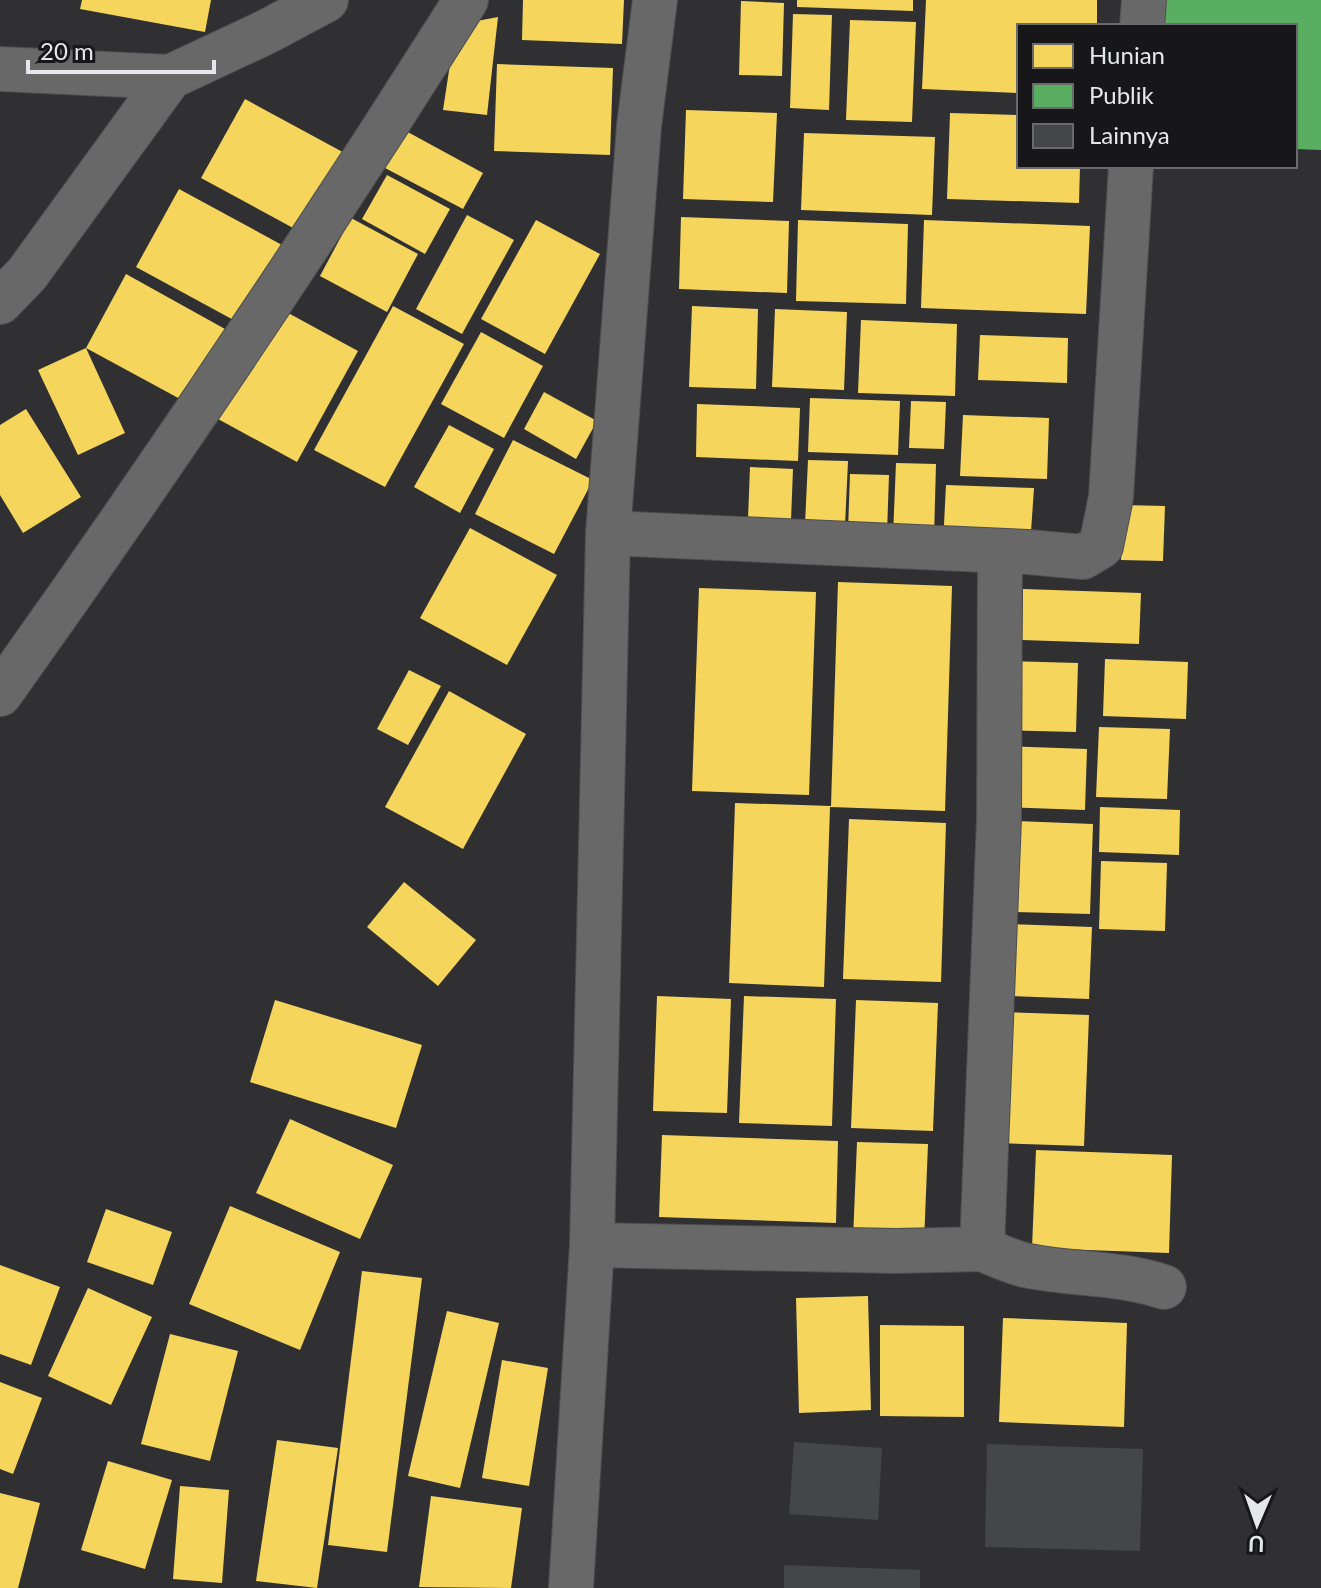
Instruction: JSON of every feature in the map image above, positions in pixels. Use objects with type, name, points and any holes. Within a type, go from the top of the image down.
[{"type":"street","points":[[0,69],[170,77],[326,0]]},
{"type":"street","points":[[0,694],[136,503],[303,255],[466,0]]},
{"type":"street","points":[[571,1588],[592,1245],[608,533],[639,126],[655,0]]},
{"type":"street","points":[[1142,24],[1144,0]]},
{"type":"street","points":[[0,302],[27,274],[170,77]]},
{"type":"street","points":[[608,533],[1083,557],[1101,546],[1111,497],[1131,168]]},
{"type":"street","points":[[982,1249],[999,818],[1000,552]]},
{"type":"street","points":[[592,1245],[896,1251],[982,1249],[1027,1266],[1141,1279],[1164,1287]]},
{"type":"building: Hunian","points":[[82,0],[211,0],[205,32],[80,9]]},
{"type":"building: Hunian","points":[[523,0],[624,0],[622,44],[522,40]]},
{"type":"building: Hunian","points":[[797,0],[913,0],[913,11],[797,7]]},
{"type":"building: Hunian","points":[[926,0],[1097,0],[1097,24],[1017,24],[1017,93],[922,89]]},
{"type":"building: Hunian","points":[[741,1],[784,3],[782,76],[739,75]]},
{"type":"building: Hunian","points":[[793,14],[832,15],[829,110],[790,108]]},
{"type":"building: Hunian","points":[[498,17],[487,115],[443,110],[456,25]]},
{"type":"building: Hunian","points":[[850,20],[916,22],[912,122],[846,120]]},
{"type":"building: Hunian","points":[[497,64],[613,68],[610,155],[494,151]]},
{"type":"building: Hunian","points":[[245,99],[350,156],[306,235],[201,178]]},
{"type":"building: Hunian","points":[[686,110],[777,113],[773,202],[683,199]]},
{"type":"building: Hunian","points":[[950,113],[1017,115],[1017,168],[1080,168],[1079,203],[947,199]]},
{"type":"building: Hunian","points":[[404,130],[483,173],[463,209],[385,168]]},
{"type":"building: Hunian","points":[[804,133],[935,137],[932,215],[801,210]]},
{"type":"building: Hunian","points":[[387,175],[450,209],[425,254],[362,219]]},
{"type":"building: Hunian","points":[[179,189],[282,245],[239,323],[136,267]]},
{"type":"building: Hunian","points":[[467,215],[514,240],[462,334],[416,309]]},
{"type":"building: Hunian","points":[[681,217],[789,221],[787,293],[679,289]]},
{"type":"building: Hunian","points":[[351,218],[418,254],[387,312],[320,276]]},
{"type":"building: Hunian","points":[[536,220],[600,254],[545,354],[481,319]]},
{"type":"building: Hunian","points":[[798,220],[908,224],[906,304],[796,301]]},
{"type":"building: Hunian","points":[[924,220],[1090,226],[1086,314],[921,308]]},
{"type":"building: Hunian","points":[[126,274],[234,334],[193,406],[86,348]]},
{"type":"building: Hunian","points":[[393,306],[464,344],[385,487],[314,450]]},
{"type":"building: Hunian","points":[[692,306],[758,309],[756,389],[689,387]]},
{"type":"building: Hunian","points":[[279,308],[358,351],[297,462],[218,419]]},
{"type":"building: Hunian","points":[[775,309],[847,312],[844,390],[772,387]]},
{"type":"building: Hunian","points":[[861,320],[957,324],[955,396],[858,393]]},
{"type":"building: Hunian","points":[[481,332],[543,366],[504,438],[441,404]]},
{"type":"building: Hunian","points":[[980,335],[1068,338],[1067,383],[978,380]]},
{"type":"building: Hunian","points":[[86,348],[125,433],[78,455],[38,370]]},
{"type":"building: Hunian","points":[[544,392],[597,421],[576,459],[524,429]]},
{"type":"building: Hunian","points":[[810,398],[900,401],[898,455],[808,452]]},
{"type":"building: Hunian","points":[[911,401],[946,402],[944,449],[909,448]]},
{"type":"building: Hunian","points":[[697,404],[800,408],[798,461],[696,457]]},
{"type":"building: Hunian","points":[[26,409],[81,497],[23,533],[0,495],[0,425]]},
{"type":"building: Hunian","points":[[963,415],[1049,418],[1047,479],[960,476]]},
{"type":"building: Hunian","points":[[449,425],[494,449],[460,513],[414,487]]},
{"type":"building: Hunian","points":[[513,440],[593,480],[554,554],[475,514]]},
{"type":"building: Hunian","points":[[808,460],[848,461],[845,525],[805,524]]},
{"type":"building: Hunian","points":[[896,463],[936,464],[934,538],[893,536]]},
{"type":"building: Hunian","points":[[750,467],[793,469],[791,520],[748,519]]},
{"type":"building: Hunian","points":[[850,474],[889,475],[887,533],[848,531]]},
{"type":"building: Hunian","points":[[946,485],[1034,488],[1030,546],[943,544]]},
{"type":"building: Hunian","points":[[1123,505],[1165,506],[1163,561],[1121,560]]},
{"type":"building: Hunian","points":[[470,528],[557,575],[507,665],[420,618]]},
{"type":"building: Hunian","points":[[838,582],[952,586],[945,811],[830,807],[824,987],[729,983],[735,803],[831,806]]},
{"type":"building: Hunian","points":[[699,588],[816,592],[809,795],[692,791]]},
{"type":"building: Hunian","points":[[1023,589],[1141,593],[1139,644],[1022,640]]},
{"type":"building: Hunian","points":[[1105,659],[1188,662],[1186,719],[1103,716]]},
{"type":"building: Hunian","points":[[1004,661],[1078,663],[1076,732],[1002,730]]},
{"type":"building: Hunian","points":[[409,670],[441,686],[408,745],[377,729]]},
{"type":"building: Hunian","points":[[449,691],[526,734],[463,849],[385,807]]},
{"type":"building: Hunian","points":[[1099,727],[1170,729],[1167,799],[1096,797]]},
{"type":"building: Hunian","points":[[1003,746],[1087,749],[1085,810],[1001,807]]},
{"type":"building: Hunian","points":[[1100,807],[1180,810],[1179,855],[1099,852]]},
{"type":"building: Hunian","points":[[849,819],[946,823],[941,982],[843,979]]},
{"type":"building: Hunian","points":[[1016,821],[1093,824],[1090,914],[1013,912]]},
{"type":"building: Hunian","points":[[1101,861],[1167,863],[1165,931],[1099,929]]},
{"type":"building: Hunian","points":[[404,882],[476,940],[438,986],[367,927]]},
{"type":"building: Hunian","points":[[1011,924],[1092,927],[1089,999],[1008,996]]},
{"type":"building: Hunian","points":[[657,996],[731,999],[727,1113],[653,1111]]},
{"type":"building: Hunian","points":[[744,996],[836,999],[832,1126],[739,1123]]},
{"type":"building: Hunian","points":[[275,1000],[422,1045],[396,1128],[250,1082]]},
{"type":"building: Hunian","points":[[856,1000],[938,1003],[933,1131],[851,1128]]},
{"type":"building: Hunian","points":[[1001,1012],[1089,1015],[1084,1146],[997,1143]]},
{"type":"building: Hunian","points":[[290,1119],[393,1165],[360,1239],[256,1193]]},
{"type":"building: Hunian","points":[[662,1135],[838,1141],[836,1223],[659,1217]]},
{"type":"building: Hunian","points":[[857,1142],[928,1144],[924,1242],[853,1239]]},
{"type":"building: Hunian","points":[[1036,1150],[1172,1155],[1169,1253],[1032,1248]]},
{"type":"building: Hunian","points":[[230,1206],[340,1252],[300,1350],[189,1304]]},
{"type":"building: Hunian","points":[[106,1209],[172,1232],[153,1285],[87,1262]]},
{"type":"building: Hunian","points":[[0,1265],[60,1287],[31,1365],[0,1354]]},
{"type":"building: Hunian","points":[[362,1271],[422,1278],[387,1552],[328,1545]]},
{"type":"building: Hunian","points":[[88,1288],[152,1317],[111,1405],[48,1376]]},
{"type":"building: Hunian","points":[[868,1296],[871,1410],[799,1413],[796,1298]]},
{"type":"building: Hunian","points":[[447,1311],[499,1323],[460,1488],[408,1476]]},
{"type":"building: Hunian","points":[[1003,1318],[1127,1323],[1124,1427],[999,1422]]},
{"type":"building: Hunian","points":[[880,1325],[964,1326],[964,1417],[880,1416]]},
{"type":"building: Hunian","points":[[170,1334],[238,1351],[210,1461],[141,1444]]},
{"type":"building: Hunian","points":[[502,1360],[548,1368],[529,1486],[482,1478]]},
{"type":"building: Hunian","points":[[0,1382],[42,1398],[13,1474],[0,1469]]},
{"type":"building: Hunian","points":[[277,1440],[338,1448],[317,1588],[256,1581]]},
{"type":"building: Hunian","points":[[108,1461],[172,1480],[145,1569],[81,1550]]},
{"type":"building: Hunian","points":[[180,1486],[229,1490],[222,1583],[173,1579]]},
{"type":"building: Hunian","points":[[0,1493],[40,1503],[18,1588],[0,1588]]},
{"type":"building: Hunian","points":[[431,1496],[522,1508],[511,1588],[419,1587]]},
{"type":"building: Publik","points":[[1164,0],[1321,0],[1321,150],[1297,149],[1297,24],[1163,24]]},
{"type":"building: Lainnya","points":[[794,1442],[882,1448],[878,1520],[789,1514]]},
{"type":"building: Lainnya","points":[[987,1444],[1143,1449],[1140,1551],[985,1547]]},
{"type":"building: Lainnya","points":[[784,1565],[920,1570],[920,1588],[784,1588]]}]
